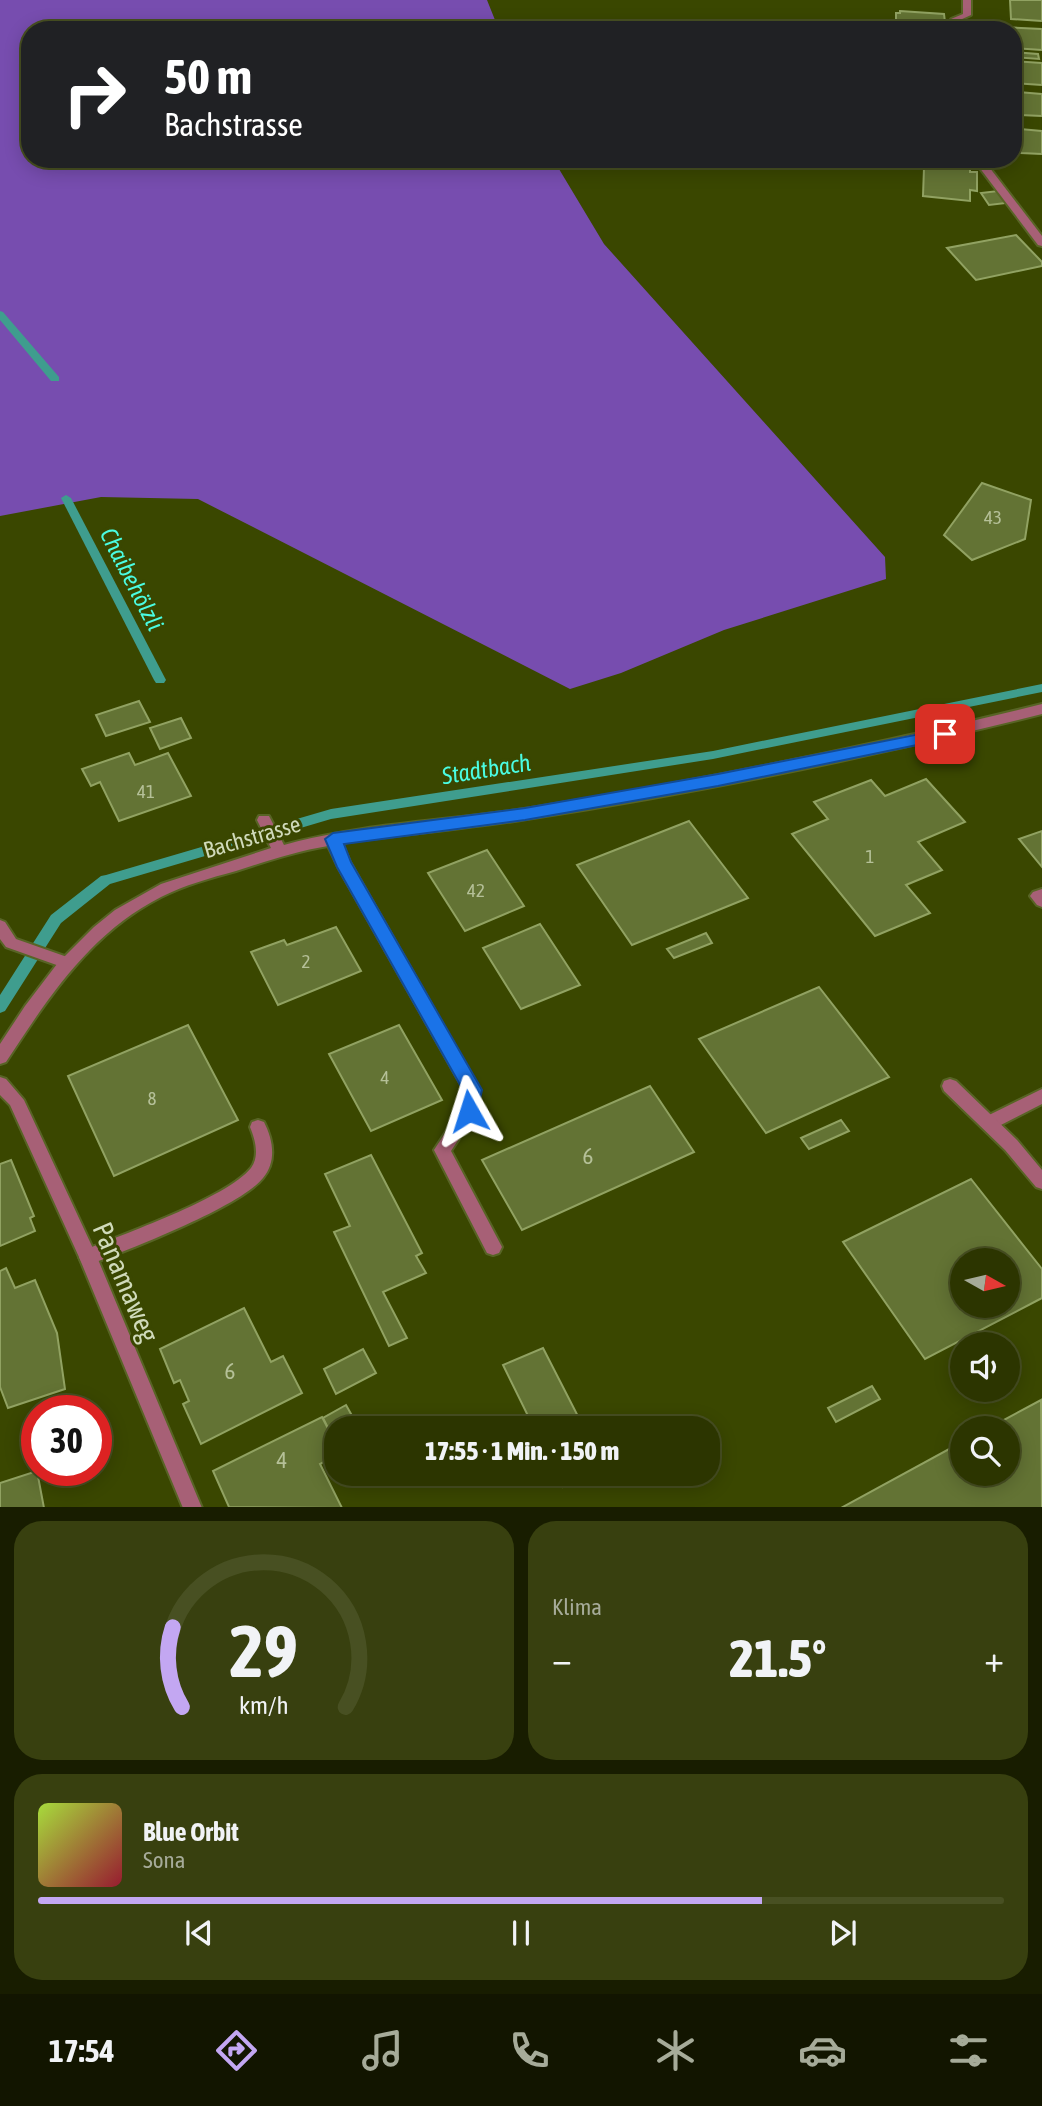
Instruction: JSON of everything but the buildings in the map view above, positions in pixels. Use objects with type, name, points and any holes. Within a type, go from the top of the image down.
[{"type":"street","points":[[955,21],[967,15],[967,0]]},
{"type":"street","points":[[985,168],[1042,243]]},
{"type":"street","name":"Bachstrasse","points":[[0,1057],[65,962],[105,925],[146,898],[278,845],[525,814],[663,790],[921,741],[1042,709]]},
{"type":"street","points":[[264,820],[278,845]]},
{"type":"street","points":[[333,839],[343,863],[472,1090],[469,1111],[442,1150],[493,1247]]},
{"type":"street","points":[[1042,895],[1038,896],[1042,901]]},
{"type":"street","points":[[0,926],[11,943],[65,962]]},
{"type":"street","name":"Panamaweg","points":[[0,1084],[16,1100],[88,1257],[193,1507]]},
{"type":"street","points":[[950,1086],[1011,1144],[1042,1182]]},
{"type":"street","points":[[989,1123],[1042,1096]]},
{"type":"street","points":[[88,1257],[195,1210],[249,1182],[259,1171],[265,1153],[264,1139],[258,1127]]},
{"type":"shaded area","points":[[0,0],[487,0],[495,21],[21,21],[21,168],[558,168],[604,244],[885,557],[886,579],[724,630],[621,673],[570,689],[198,499],[101,497],[0,516]]},
{"type":"waterway","name":"Chaibehölzli","points":[[0,314],[55,379]]},
{"type":"waterway","name":"Chaibehölzli","points":[[66,498],[160,680]]},
{"type":"waterway","name":"Stadtbach","points":[[0,1007],[56,919],[106,880],[331,814],[713,755],[1042,688]]},
{"type":"route","points":[[469,1111],[472,1090],[343,863],[333,839],[525,814],[718,780],[945,734]]}]
